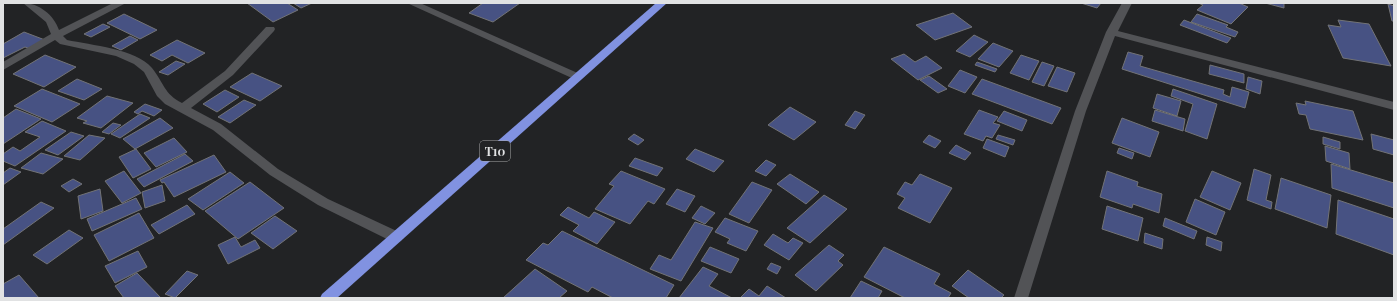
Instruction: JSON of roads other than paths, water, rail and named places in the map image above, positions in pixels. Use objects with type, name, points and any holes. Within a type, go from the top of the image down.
[{"type":"highway","name":"T10","points":[[327,298],[662,3]]},
{"type":"street","points":[[28,3],[51,21],[56,35],[64,42],[119,54],[138,62],[148,70],[161,93],[169,101],[217,127],[274,172],[299,188],[396,237]]},
{"type":"street","points":[[3,67],[56,35],[122,3]]},
{"type":"street","points":[[412,3],[578,77]]},
{"type":"street","points":[[1021,298],[1083,102],[1111,32],[1127,3]]},
{"type":"street","points":[[182,109],[229,73],[270,29]]},
{"type":"street","points":[[1111,32],[1394,106]]}]
